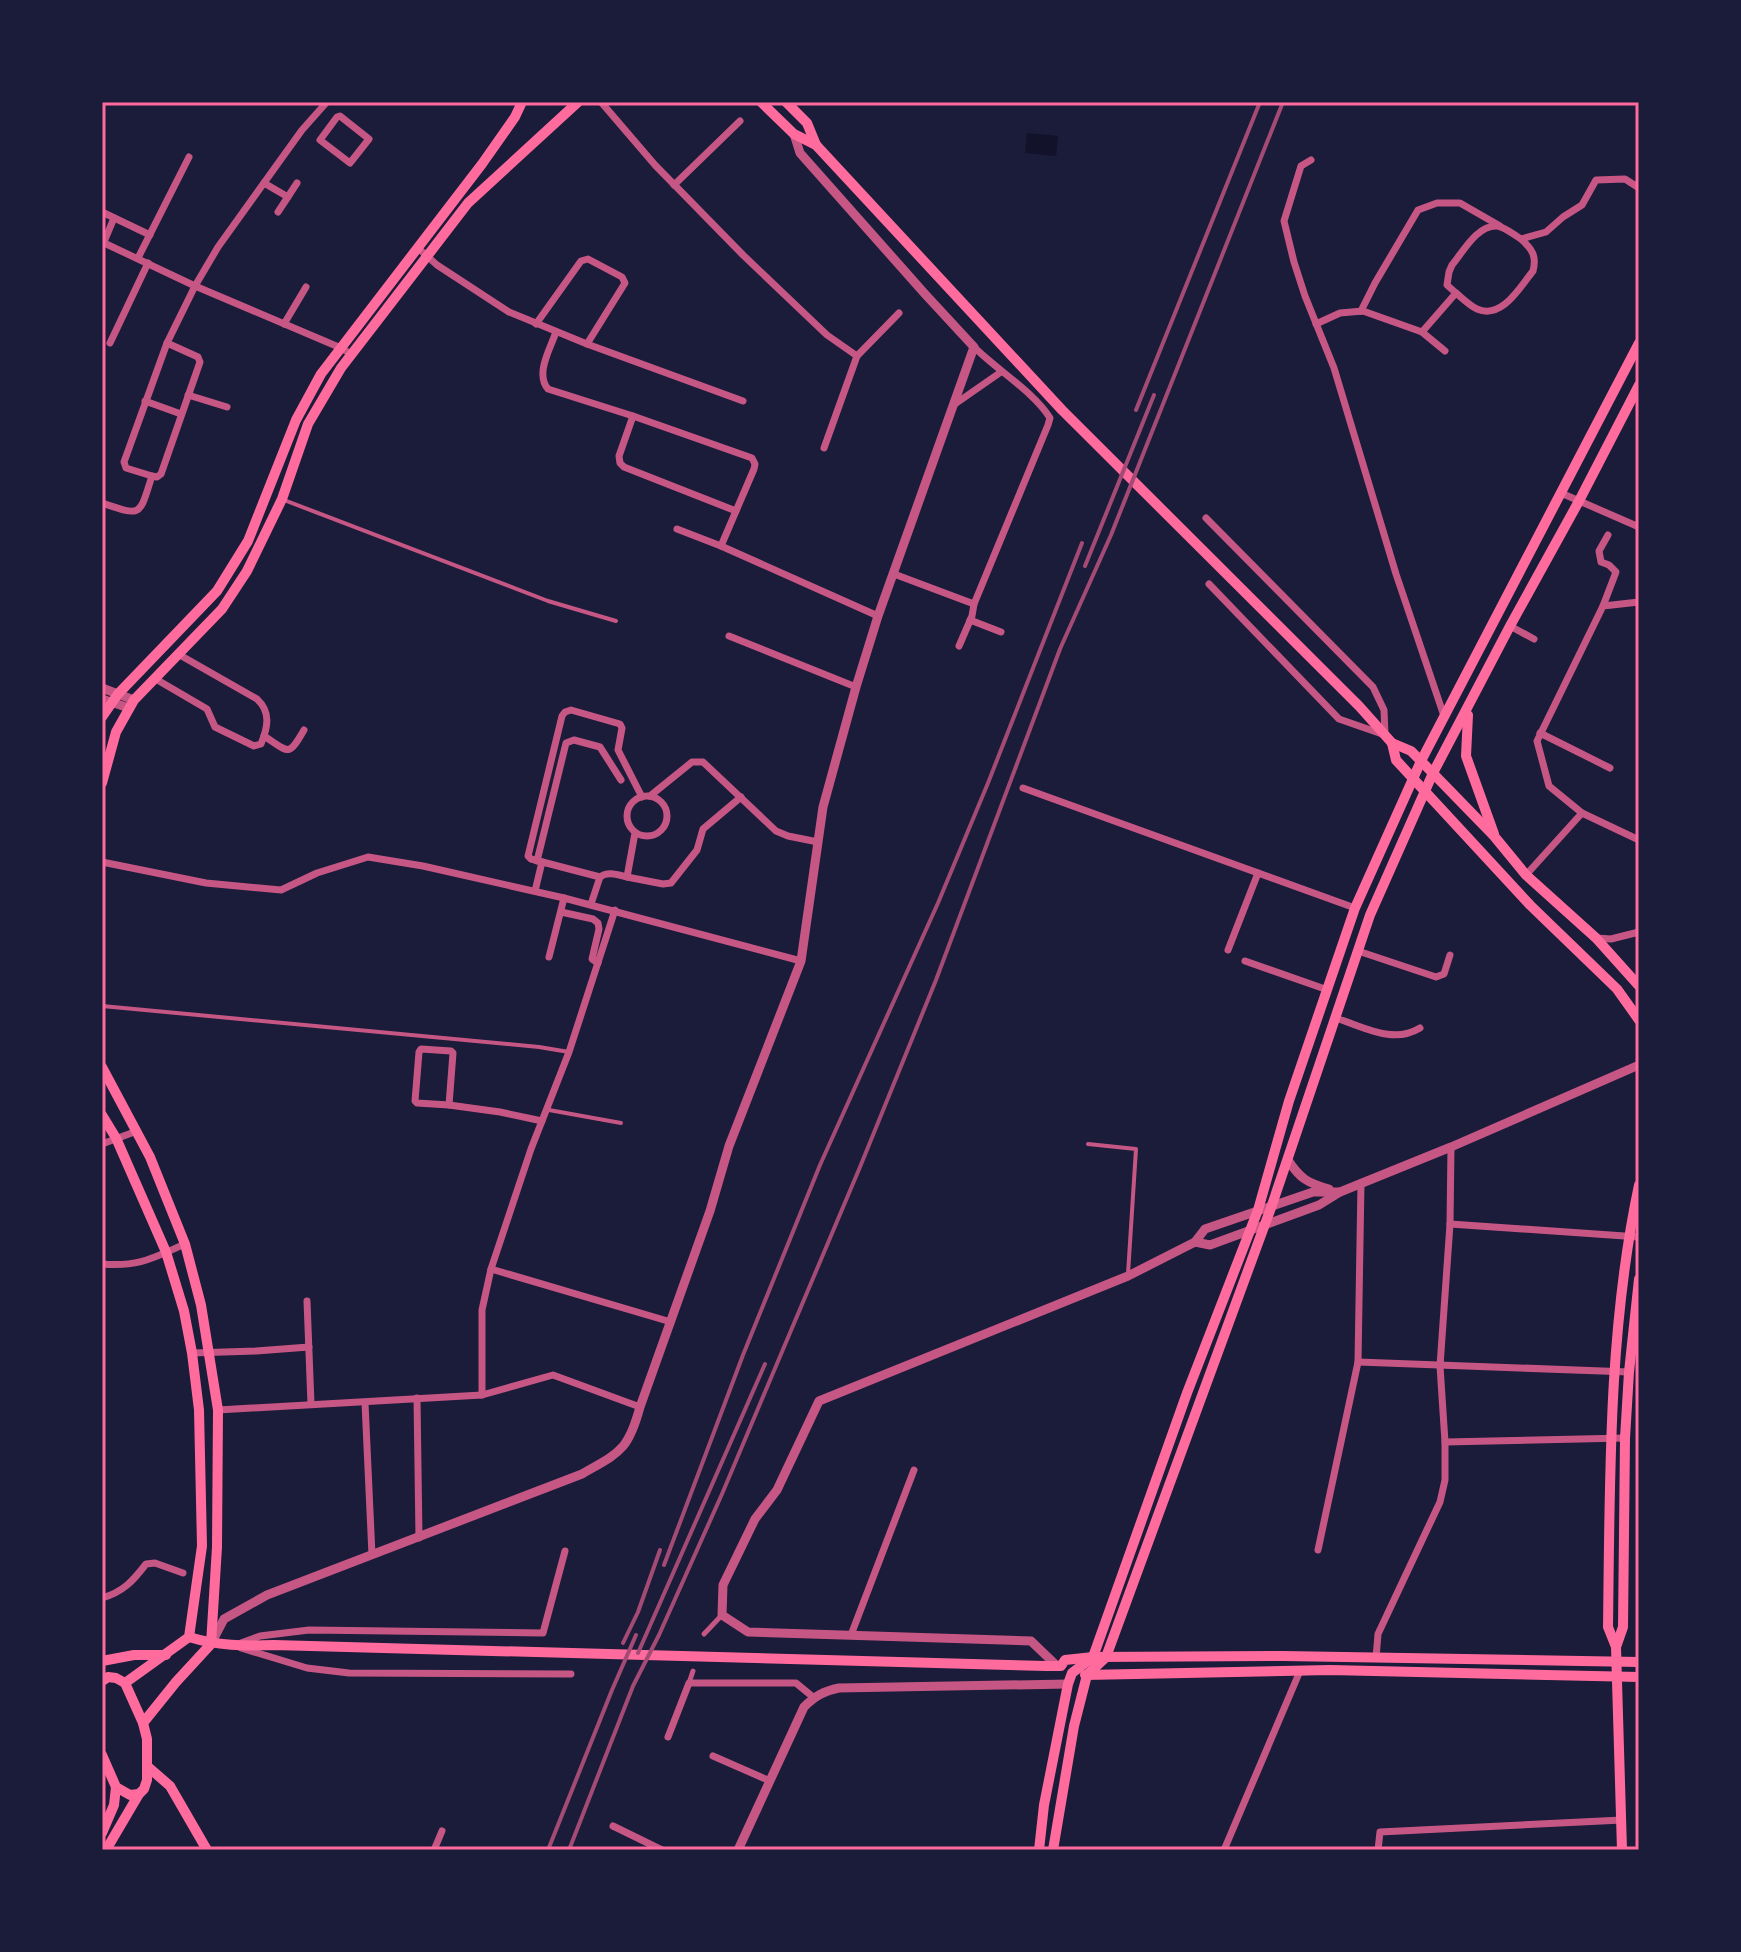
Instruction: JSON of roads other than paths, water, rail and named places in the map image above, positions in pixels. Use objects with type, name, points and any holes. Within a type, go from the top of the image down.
[{"type":"main road","points":[[102,717],[111,698],[217,591],[248,541],[296,420],[321,374],[346,351],[423,252],[515,117],[522,102]]},
{"type":"main road","points":[[423,252],[468,203],[578,102]]},
{"type":"main road","points":[[761,102],[794,134],[818,147]]},
{"type":"main road","points":[[786,102],[807,123],[818,147],[1070,418],[1359,706],[1388,739],[1396,760],[1530,905],[1617,989],[1639,1020]]},
{"type":"main road","points":[[1039,1850],[1044,1805],[1070,1679],[1093,1657],[1187,1393],[1258,1210],[1289,1101],[1355,908],[1421,761],[1639,343]]},
{"type":"main road","points":[[102,783],[116,732],[131,704],[222,609],[247,571],[282,499],[308,424],[341,368],[346,351]]},
{"type":"main road","points":[[1053,1850],[1074,1726],[1087,1675],[1106,1657],[1272,1205],[1370,915],[1433,773],[1639,385]]},
{"type":"main road","points":[[233,565],[247,571]]},
{"type":"main road","points":[[1469,707],[1466,756],[1494,836]]},
{"type":"main road","points":[[1388,739],[1411,751],[1494,836],[1526,875],[1596,938],[1635,981]]},
{"type":"main road","points":[[102,1067],[137,1131],[185,1244],[201,1305],[218,1410],[217,1547],[211,1644],[143,1723]]},
{"type":"main road","points":[[102,1115],[116,1138],[166,1252],[184,1311],[199,1410],[202,1546],[189,1637],[125,1683]]},
{"type":"main road","points":[[1616,1647],[1608,1627],[1611,1439],[1615,1371],[1639,1185]]},
{"type":"main road","points":[[1622,1850],[1616,1647],[1623,1627],[1625,1438],[1639,1279]]},
{"type":"main road","points":[[176,1287],[194,1281]]},
{"type":"main road","points":[[1609,1526],[1625,1526]]},
{"type":"main road","points":[[189,1637],[211,1644],[235,1646],[1057,1666],[1066,1671],[1070,1679]]},
{"type":"main road","points":[[102,1661],[134,1655],[166,1655]]},
{"type":"main road","points":[[1057,1666],[1065,1660],[1093,1657],[1283,1656],[1639,1662]]},
{"type":"main road","points":[[1070,1679],[1087,1675],[1300,1671],[1639,1677]]},
{"type":"main road","points":[[102,1681],[108,1677],[125,1683],[147,1739],[147,1780],[144,1789],[106,1850]]},
{"type":"main road","points":[[102,1755],[116,1787],[114,1805],[102,1833]]},
{"type":"main road","points":[[147,1766],[170,1786],[207,1850]]},
{"type":"main road","points":[[116,1787],[130,1795],[139,1794]]},
{"type":"street","points":[[601,102],[674,185],[796,307],[827,335],[857,356]]},
{"type":"street","points":[[167,343],[200,359],[160,476],[152,476],[124,465],[167,343],[218,247],[326,103]]},
{"type":"street","points":[[340,116],[369,139],[348,163],[320,141],[328,128],[340,116]]},
{"type":"street","points":[[313,117],[328,128]]},
{"type":"street","points":[[674,185],[740,121]]},
{"type":"street","points":[[794,134],[800,153],[925,294],[974,347],[1034,399],[1050,418],[959,646]]},
{"type":"street","points":[[138,258],[189,157]]},
{"type":"street","points":[[1311,160],[1301,166],[1284,221],[1305,296],[1334,368],[1396,574],[1445,718]]},
{"type":"street","points":[[1521,239],[1546,232],[1582,205],[1596,180],[1625,179],[1639,188]]},
{"type":"street","points":[[264,183],[288,197]]},
{"type":"street","points":[[278,212],[297,183]]},
{"type":"street","points":[[1361,311],[1418,210],[1437,203],[1460,203],[1501,227],[1521,239],[1530,246],[1535,265],[1533,271],[1504,305],[1485,311],[1471,305],[1447,285],[1452,265],[1483,230],[1501,227]]},
{"type":"street","points":[[102,212],[150,235]]},
{"type":"street","points":[[114,218],[103,242],[195,286],[346,351]]},
{"type":"street","points":[[423,252],[437,265],[509,312],[743,401]]},
{"type":"street","points":[[536,324],[581,261],[588,259],[622,277],[625,283],[587,344]]},
{"type":"street","points":[[110,343],[148,263]]},
{"type":"street","points":[[284,324],[306,287]]},
{"type":"street","points":[[1422,332],[1456,293]]},
{"type":"street","points":[[1316,324],[1340,313],[1361,311],[1422,332],[1445,351]]},
{"type":"street","points":[[824,448],[857,356],[899,313]]},
{"type":"street","points":[[556,332],[543,372],[543,383],[548,389],[752,458],[754,469],[721,546]]},
{"type":"street","points":[[211,1644],[224,1619],[267,1595],[582,1474],[620,1452],[637,1424],[640,1407],[710,1211],[729,1146],[801,961],[823,807],[856,687],[878,616],[974,347]]},
{"type":"street","points":[[955,404],[1001,372]]},
{"type":"street","points":[[188,395],[227,407]]},
{"type":"street","points":[[145,401],[181,414]]},
{"type":"street","points":[[633,416],[619,456],[624,467],[736,511]]},
{"type":"street","points":[[296,420],[308,424]]},
{"type":"street","points":[[102,503],[130,513],[138,511],[152,476]]},
{"type":"street","points":[[1561,493],[1639,527]]},
{"type":"street","points":[[268,494],[282,499]]},
{"type":"street","points":[[1206,518],[1373,687],[1384,710],[1388,739]]},
{"type":"street","points":[[677,529],[878,616]]},
{"type":"street","points":[[1608,535],[1599,551],[1601,562],[1616,572],[1603,606],[1572,659],[1537,741],[1549,786],[1582,813],[1639,840]]},
{"type":"street","points":[[894,574],[974,604]]},
{"type":"street","points":[[1209,584],[1339,719],[1388,739]]},
{"type":"street","points":[[1603,606],[1639,602]]},
{"type":"street","points":[[970,620],[1001,632]]},
{"type":"street","points":[[1510,626],[1534,639]]},
{"type":"street","points":[[729,636],[856,687]]},
{"type":"street","points":[[154,678],[207,709],[218,729],[254,746],[261,744],[267,717],[266,710],[257,699],[178,654]]},
{"type":"street","points":[[102,688],[111,698],[131,704]]},
{"type":"street","points":[[600,877],[529,858],[527,853],[562,716],[571,710],[620,724],[618,750],[646,797],[662,802],[667,809],[668,817],[662,831],[648,837],[635,833],[627,817],[632,803],[646,797],[696,761],[703,762],[776,831],[818,842]]},
{"type":"street","points":[[264,736],[285,750],[294,747],[304,730]]},
{"type":"street","points":[[1540,733],[1610,768]]},
{"type":"street","points":[[535,891],[566,743],[574,740],[600,747],[621,780]]},
{"type":"street","points":[[1023,788],[1355,908]]},
{"type":"street","points":[[591,904],[600,877],[607,873],[671,883],[697,850],[703,829],[741,797]]},
{"type":"street","points":[[1526,875],[1582,813]]},
{"type":"street","points":[[627,877],[635,833]]},
{"type":"street","points":[[102,862],[206,883],[281,890],[317,873],[368,857],[423,866],[591,904],[801,961]]},
{"type":"street","points":[[1228,950],[1258,873]]},
{"type":"street","points":[[549,957],[564,898]]},
{"type":"street","points":[[598,923],[615,910]]},
{"type":"street","points":[[482,1395],[482,1310],[491,1269],[569,1052],[615,910]]},
{"type":"street","points":[[561,912],[593,919],[598,923],[592,959],[598,963]]},
{"type":"street","points":[[1596,938],[1611,939],[1639,932]]},
{"type":"street","points":[[1358,951],[1436,977],[1444,974],[1450,955]]},
{"type":"street","points":[[1245,961],[1325,989]]},
{"type":"street","points":[[1617,989],[1635,981]]},
{"type":"street","points":[[1335,1018],[1390,1036],[1411,1033],[1420,1028]]},
{"type":"street","points":[[449,1105],[453,1052],[421,1049],[417,1103],[500,1112],[542,1121]]},
{"type":"street","points":[[1195,1242],[1210,1245],[1319,1205],[1340,1192],[1639,1065]]},
{"type":"street","points":[[102,1144],[137,1131]]},
{"type":"street","points":[[1376,1658],[1378,1634],[1440,1502],[1445,1480],[1440,1366],[1450,1224],[1451,1147]]},
{"type":"street","points":[[1288,1160],[1297,1174],[1310,1183],[1340,1192]]},
{"type":"street","points":[[1318,1550],[1358,1362],[1361,1183]]},
{"type":"street","points":[[704,1634],[722,1615],[723,1585],[755,1519],[777,1490],[819,1401],[1128,1276],[1195,1242],[1205,1229],[1313,1192],[1340,1192]]},
{"type":"street","points":[[1450,1224],[1634,1237]]},
{"type":"street","points":[[102,1264],[123,1266],[140,1263],[185,1244]]},
{"type":"street","points":[[491,1269],[671,1322]]},
{"type":"street","points":[[307,1301],[311,1404]]},
{"type":"street","points":[[192,1353],[309,1347]]},
{"type":"street","points":[[1358,1362],[1629,1372]]},
{"type":"street","points":[[218,1410],[482,1395],[553,1375],[640,1407]]},
{"type":"street","points":[[417,1398],[419,1538]]},
{"type":"street","points":[[365,1403],[372,1555]]},
{"type":"street","points":[[1445,1442],[1625,1438]]},
{"type":"street","points":[[851,1635],[914,1470]]},
{"type":"street","points":[[235,1646],[260,1636],[309,1630],[543,1633],[565,1551]]},
{"type":"street","points":[[102,1598],[121,1591],[146,1564],[155,1563],[183,1573]]},
{"type":"street","points":[[722,1615],[748,1632],[1031,1641],[1057,1666]]},
{"type":"street","points":[[235,1646],[307,1668],[349,1673],[571,1674]]},
{"type":"street","points":[[668,1737],[693,1671]]},
{"type":"street","points":[[1224,1850],[1300,1671]]},
{"type":"street","points":[[738,1850],[804,1707],[813,1697],[839,1688],[1070,1679]]},
{"type":"street","points":[[689,1683],[796,1683],[813,1697]]},
{"type":"street","points":[[713,1756],[770,1781]]},
{"type":"street","points":[[1378,1850],[1380,1832],[1622,1820]]},
{"type":"street","points":[[613,1826],[662,1850]]},
{"type":"street","points":[[434,1850],[442,1831]]},
{"type":"lane","points":[[282,499],[548,601],[616,621]]},
{"type":"lane","points":[[102,1006],[569,1052]]},
{"type":"lane","points":[[547,1109],[621,1123]]},
{"type":"lane","points":[[1088,1144],[1136,1149],[1128,1276]]},
{"type":"railway","points":[[1136,410],[1260,102]]},
{"type":"railway","points":[[569,1850],[633,1686],[722,1494],[860,1167],[936,980],[1060,649],[1111,535],[1283,102]]},
{"type":"railway","points":[[1085,566],[1154,395]]},
{"type":"railway","points":[[664,1565],[743,1355],[820,1165],[938,903],[1082,543]]},
{"type":"railway","points":[[638,1653],[765,1364]]},
{"type":"railway","points":[[623,1643],[638,1612],[660,1550]]},
{"type":"railway","points":[[548,1850],[636,1635]]}]
